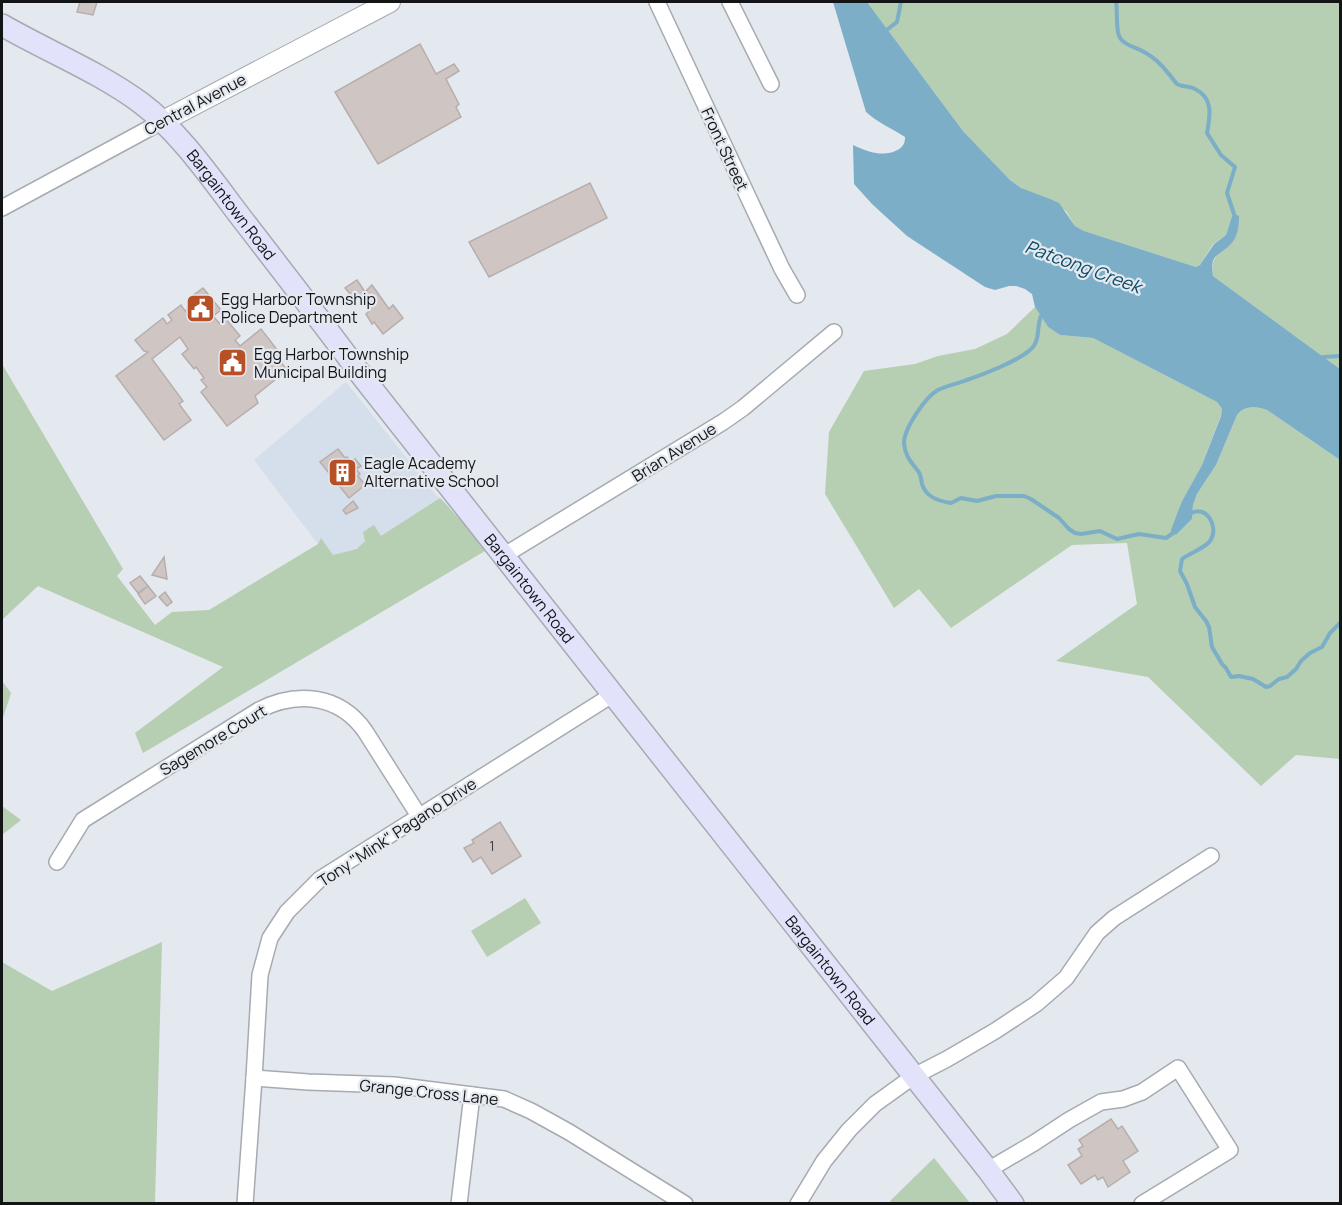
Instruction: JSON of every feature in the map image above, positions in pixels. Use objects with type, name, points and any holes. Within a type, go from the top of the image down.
[{"type":"main road","name":"Bargaintown Road","points":[[2,26],[142,103],[163,121],[206,171],[365,380],[1013,1203]]},
{"type":"street","name":"Central Avenue","points":[[2,208],[390,2]]},
{"type":"street","name":"Front Street","points":[[657,2],[782,269],[797,295]]},
{"type":"street","points":[[730,2],[771,84]]},
{"type":"street","name":"Brian Avenue","points":[[503,556],[723,422],[834,332]]},
{"type":"street","name":"Tony \"Mink\" Pagano Drive","points":[[245,1203],[260,975],[270,938],[287,912],[320,879],[612,695]]},
{"type":"street","name":"Sagemore Court","points":[[57,862],[83,820],[259,710],[289,699],[308,698],[321,701],[351,716],[364,730],[419,816]]},
{"type":"street","points":[[798,1203],[824,1161],[849,1130],[875,1104],[914,1076],[995,1031],[1036,1004],[1066,978],[1083,956],[1096,933],[1114,918],[1211,856]]},
{"type":"street","points":[[988,1170],[1101,1102],[1123,1099],[1142,1092],[1178,1068],[1230,1150],[1142,1203]]},
{"type":"street","name":"Grange Cross Lane","points":[[254,1078],[394,1085],[504,1099],[569,1132],[685,1203]]},
{"type":"street","points":[[459,1203],[472,1095]]},
{"type":"shaded area","points":[[346,382],[436,495],[451,507],[350,586],[254,460]]},
{"type":"green space","points":[[867,2],[1340,2],[1340,369],[1213,276],[1216,256],[1232,243],[1232,216],[1226,235],[1213,244],[1200,265],[1196,267],[1084,231],[1075,226],[1066,211],[1010,180],[963,131]]},
{"type":"green space","points":[[1035,307],[1048,327],[1060,335],[1093,338],[1217,402],[1222,409],[1202,465],[1182,501],[1172,533],[1176,535],[1192,519],[1197,494],[1216,465],[1237,415],[1243,409],[1255,407],[1267,410],[1340,460],[1340,759],[1296,755],[1261,786],[1148,677],[1056,661],[1137,604],[1127,543],[1072,545],[951,628],[919,589],[894,608],[825,494],[829,432],[864,371],[915,364],[938,356],[975,349],[1007,334]]},
{"type":"green space","points":[[2,364],[123,569],[117,576],[155,625],[172,612],[209,610],[318,544],[321,538],[333,555],[357,549],[365,541],[363,532],[374,525],[381,536],[440,498],[485,551],[143,753],[135,733],[223,667],[38,586],[2,620]]},
{"type":"green space","points":[[2,681],[11,693],[2,721]]},
{"type":"green space","points":[[2,806],[21,820],[2,835]]},
{"type":"green space","points":[[525,898],[541,923],[487,957],[471,931]]},
{"type":"green space","points":[[162,942],[155,1203],[2,1203],[2,962],[52,991]]},
{"type":"green space","points":[[934,1158],[970,1203],[894,1204],[890,1201]]},
{"type":"water","name":"Patcong Creek","points":[[833,2],[867,2],[963,131],[1010,180],[1021,188],[1059,203],[1075,226],[1084,231],[1196,267],[1200,265],[1214,244],[1226,235],[1232,216],[1234,214],[1239,216],[1238,231],[1233,241],[1214,259],[1213,276],[1340,369],[1340,460],[1267,410],[1255,407],[1243,409],[1237,415],[1216,465],[1197,494],[1192,519],[1176,535],[1172,533],[1171,530],[1182,501],[1202,465],[1222,409],[1217,402],[1093,338],[1060,335],[1048,327],[1035,307],[1032,294],[1025,289],[1016,286],[995,290],[985,287],[907,236],[872,204],[854,184],[853,145],[880,154],[890,153],[902,146],[905,137],[866,112]]},
{"type":"building","points":[[80,2],[97,2],[93,15],[77,12]]},
{"type":"building","points":[[420,44],[436,74],[454,64],[459,71],[446,79],[459,104],[456,107],[461,117],[378,164],[335,92]]},
{"type":"building","points":[[590,183],[607,218],[489,277],[469,242]]},
{"type":"building","points":[[357,280],[365,292],[372,285],[389,309],[393,305],[403,318],[383,334],[374,322],[372,324],[366,314],[370,310],[359,297],[355,300],[345,288]]},
{"type":"building","name":"Egg Harbor Township Municipal Building","points":[[203,288],[221,310],[213,316],[220,324],[226,319],[240,336],[235,340],[240,346],[261,329],[282,356],[274,361],[277,365],[281,362],[287,370],[255,396],[258,403],[227,426],[201,392],[207,387],[201,380],[204,378],[182,354],[188,349],[180,337],[152,359],[183,401],[179,404],[191,420],[164,440],[116,376],[148,352],[144,351],[135,340],[163,318],[167,324],[172,320],[168,315],[181,305],[185,311],[195,303],[191,297]]},
{"type":"building","name":"Eagle Academy Alternative School","points":[[338,449],[345,458],[347,457],[351,462],[355,459],[361,466],[356,469],[365,485],[349,498],[320,462]]},
{"type":"building","points":[[353,501],[358,508],[346,514],[343,510]]},
{"type":"building","points":[[164,557],[167,579],[152,575]]},
{"type":"building","points":[[140,576],[148,586],[138,593],[130,583]]},
{"type":"building","points":[[148,586],[156,596],[145,604],[138,594]]},
{"type":"building","points":[[165,592],[172,602],[167,606],[159,597]]},
{"type":"building","points":[[500,822],[521,856],[492,874],[481,857],[473,862],[464,848],[474,843],[472,840]]},
{"type":"building","points":[[1111,1119],[1118,1129],[1122,1126],[1138,1151],[1123,1161],[1130,1172],[1108,1187],[1103,1177],[1098,1180],[1095,1175],[1081,1184],[1068,1165],[1082,1156],[1078,1149],[1083,1146],[1079,1140]]},
{"type":"waterway","points":[[884,32],[897,22],[901,2]]},
{"type":"waterway","points":[[1116,2],[1118,30],[1122,41],[1154,58],[1177,84],[1193,88],[1205,97],[1209,108],[1207,133],[1221,155],[1235,167],[1227,193],[1234,214]]},
{"type":"waterway","points":[[1041,316],[1036,343],[1030,350],[998,368],[938,390],[927,399],[916,414],[907,430],[904,443],[907,455],[919,473],[926,492],[933,498],[951,503],[961,498],[977,501],[996,496],[1024,496],[1059,518],[1069,529],[1081,534],[1100,531],[1117,539],[1139,534],[1166,538],[1176,531]]},
{"type":"waterway","points":[[1323,357],[1340,356]]},
{"type":"waterway","points":[[1190,514],[1196,511],[1206,514],[1212,524],[1213,536],[1205,546],[1182,559],[1180,571],[1195,607],[1209,627],[1212,647],[1231,677],[1253,679],[1266,687],[1270,686],[1279,679],[1287,677],[1310,653],[1322,647],[1330,633],[1340,623]]},
{"type":"place","name":"Egg Harbor Township Police Department","points":[[200,308]]},
{"type":"place","name":"Egg Harbor Township Municipal Building","points":[[233,363]]},
{"type":"place","name":"Eagle Academy Alternative School","points":[[343,472]]}]
